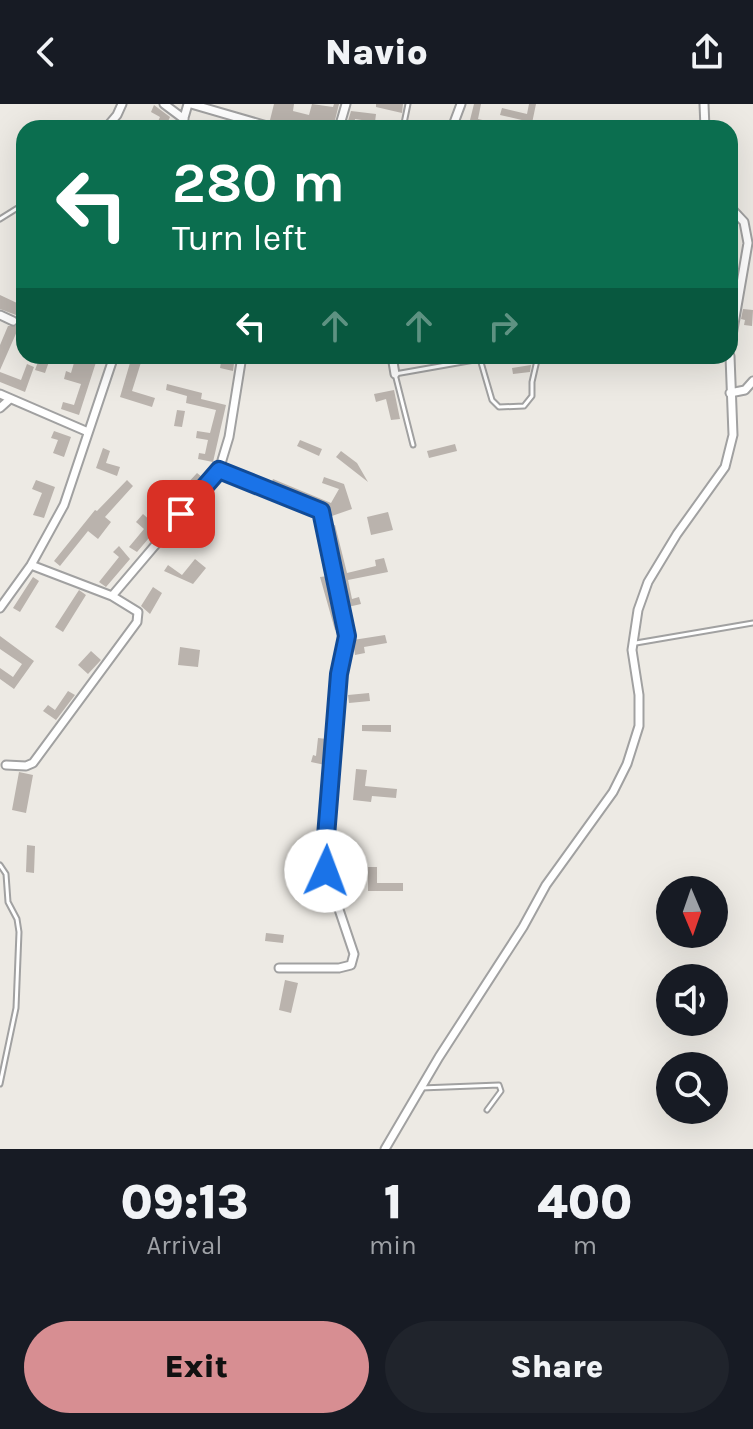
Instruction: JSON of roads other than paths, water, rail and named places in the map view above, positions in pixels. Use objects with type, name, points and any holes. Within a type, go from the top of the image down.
[{"type":"street","points":[[164,104],[179,120]]},
{"type":"street","points":[[190,104],[246,120]]},
{"type":"street","points":[[738,216],[744,222],[748,243],[738,301]]},
{"type":"street","points":[[0,315],[13,321]]},
{"type":"street","points":[[0,608],[31,565],[64,505],[77,474],[111,364]]},
{"type":"street","points":[[112,596],[219,470],[229,437],[241,364]]},
{"type":"street","points":[[393,364],[395,374]]},
{"type":"street","points":[[385,1149],[546,885],[621,778],[635,746],[639,726],[639,695],[632,643],[638,610],[648,582],[688,516],[725,467],[733,435],[730,364]]},
{"type":"street","points":[[730,393],[745,390],[753,381]]},
{"type":"street","points":[[0,394],[88,432]]},
{"type":"street","points":[[0,408],[10,399]]},
{"type":"street","points":[[219,470],[321,511],[347,636],[339,674],[325,849],[326,871],[354,954],[351,965],[339,968],[279,968]]},
{"type":"street","points":[[6,765],[26,766],[33,763],[137,622],[138,612],[112,596],[31,565]]},
{"type":"lane","points":[[413,445],[395,374],[443,364]]},
{"type":"lane","points":[[481,364],[492,400],[499,407],[524,406],[532,396],[536,364]]},
{"type":"lane","points":[[632,643],[753,623]]},
{"type":"lane","points":[[0,865],[6,874],[8,902],[19,927],[16,1008],[0,1084]]},
{"type":"lane","points":[[421,1088],[499,1085],[501,1091],[487,1110]]}]
